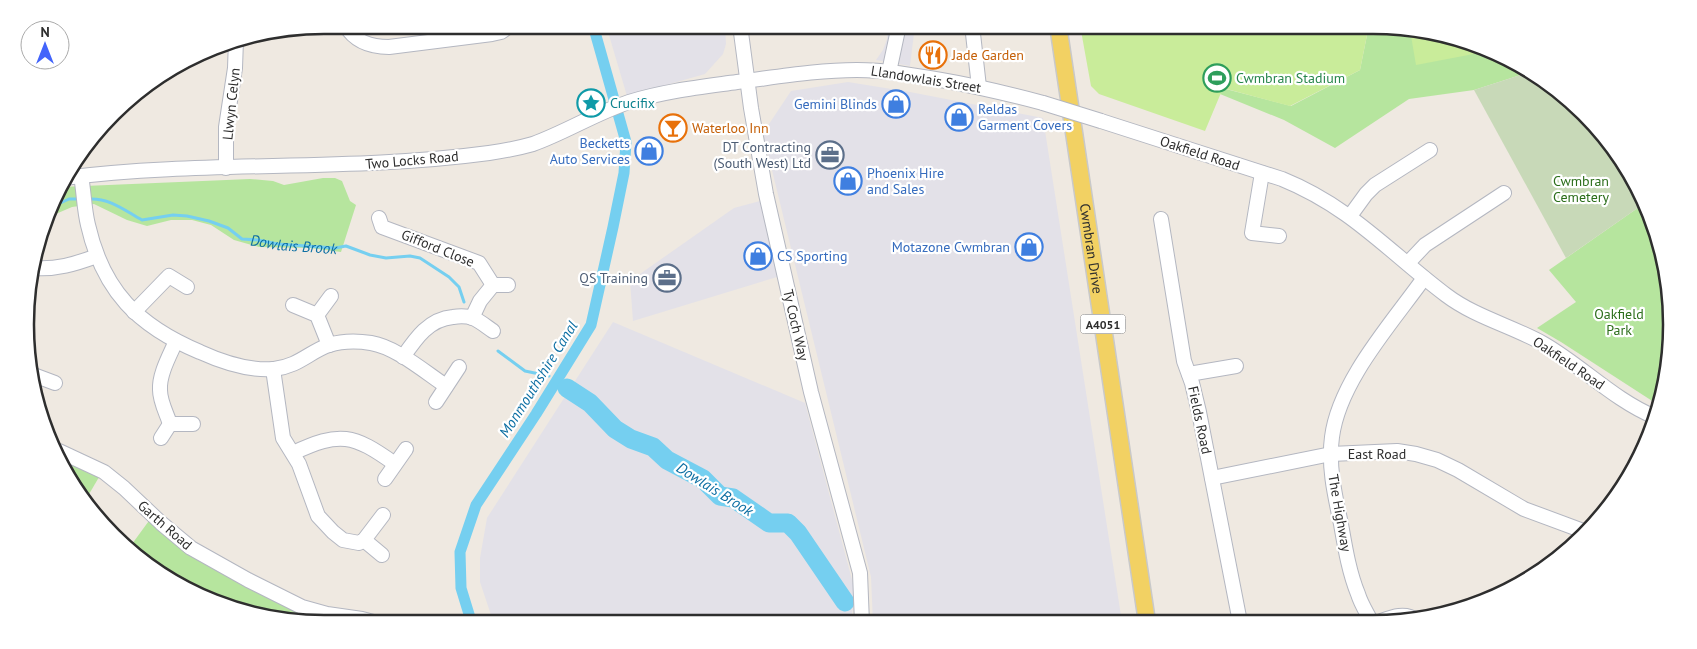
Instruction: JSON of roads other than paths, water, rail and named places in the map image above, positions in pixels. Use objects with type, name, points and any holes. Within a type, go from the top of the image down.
[{"type":"main road","name":"Cwmbran Drive","points":[[1059,34],[1146,615]]},
{"type":"street","points":[[352,34],[356,39],[376,47],[492,34]]},
{"type":"street","name":"Ty Coch Way","points":[[741,34],[751,108],[766,194],[811,392],[860,573],[862,615]]},
{"type":"street","points":[[889,72],[897,34]]},
{"type":"street","points":[[973,34],[979,87]]},
{"type":"street","name":"Llwyn Celyn","points":[[226,168],[226,127],[235,68],[236,48]]},
{"type":"street","name":"Llandowlais Street","points":[[748,80],[834,71],[889,72],[979,87],[1043,104]]},
{"type":"street","name":"Two Locks Road","points":[[73,180],[82,182],[112,172],[369,164],[491,153],[531,144],[625,104],[683,90],[748,80]]},
{"type":"street","name":"Oakfield Road","points":[[1043,104],[1282,179],[1311,192],[1350,216],[1448,296],[1464,306],[1545,345],[1622,399],[1649,414]]},
{"type":"street","points":[[1350,216],[1375,185],[1430,150]]},
{"type":"street","points":[[1262,173],[1252,233],[1279,236]]},
{"type":"street","points":[[82,182],[87,222],[105,276],[117,294],[134,312],[162,333],[211,357],[232,364],[273,369],[296,364],[328,345],[343,342],[373,343],[403,357],[446,386]]},
{"type":"street","points":[[1408,263],[1425,245],[1504,193]]},
{"type":"street","name":"Gifford Close","points":[[379,218],[382,227],[479,263],[493,285]]},
{"type":"street","name":"Fields Road","points":[[1161,219],[1184,361],[1192,383],[1239,615]]},
{"type":"street","points":[[39,268],[67,267],[97,256]]},
{"type":"street","points":[[134,312],[173,271],[187,287]]},
{"type":"street","name":"The Highway","points":[[1368,615],[1357,594],[1348,559],[1332,473],[1332,436],[1346,391],[1359,368],[1424,278]]},
{"type":"street","points":[[472,318],[480,301],[493,285],[508,285]]},
{"type":"street","points":[[317,315],[331,296]]},
{"type":"street","points":[[293,305],[317,315],[328,345]]},
{"type":"street","points":[[403,357],[431,323],[444,318],[459,316],[472,318],[493,331]]},
{"type":"street","points":[[170,424],[161,399],[160,390],[161,380],[176,340]]},
{"type":"street","points":[[1189,374],[1236,366]]},
{"type":"street","points":[[436,402],[459,367]]},
{"type":"street","points":[[273,369],[282,438],[299,464],[318,516],[343,540],[359,543],[364,540],[383,515]]},
{"type":"street","points":[[38,373],[55,383]]},
{"type":"street","points":[[170,424],[193,424]]},
{"type":"street","points":[[161,438],[170,424]]},
{"type":"street","points":[[293,453],[328,439],[344,439],[357,441],[372,447],[395,464]]},
{"type":"street","points":[[385,478],[406,449]]},
{"type":"street","name":"East Road","points":[[1212,478],[1331,454],[1397,451],[1437,460],[1458,470],[1524,509],[1579,529]]},
{"type":"street","name":"Garth Road","points":[[64,453],[104,472],[191,548],[248,580],[302,607],[335,615]]},
{"type":"street","points":[[364,540],[382,555]]},
{"type":"waterway","name":"Monmouthshire Canal","points":[[469,615],[461,588],[460,552],[476,505],[536,414],[591,325],[613,227],[624,173],[626,142],[596,34]]},
{"type":"waterway","name":"Dowlais Brook","points":[[61,203],[69,199],[80,199]]},
{"type":"waterway","name":"Dowlais Brook","points":[[89,199],[104,200],[142,220],[173,215],[209,221],[228,228],[242,239],[278,244],[335,248],[346,246],[370,255],[386,258],[410,256],[420,258],[449,277],[459,287],[464,302]]},
{"type":"waterway","name":"Dowlais Brook","points":[[498,351],[525,371],[549,376]]},
{"type":"waterway","name":"Dowlais Brook","points":[[567,388],[590,403],[615,429],[631,439],[653,447],[667,460],[703,479],[720,496],[733,498],[769,523],[788,523],[798,533],[845,602]]},
{"type":"place","name":"Jade Garden","points":[[933,55]]},
{"type":"place","name":"Cwmbran Stadium","points":[[1217,78]]},
{"type":"place","name":"Crucifix","points":[[591,103]]},
{"type":"place","name":"Gemini Blinds","points":[[896,104]]},
{"type":"place","name":"Reldas Garment Covers","points":[[959,117]]},
{"type":"place","name":"Waterloo Inn","points":[[673,128]]},
{"type":"place","name":"Becketts Auto Services","points":[[649,151]]},
{"type":"place","name":"DT Contracting (South West) Ltd","points":[[830,155]]},
{"type":"place","name":"Phoenix Hire and Sales","points":[[848,181]]},
{"type":"place","name":"Motazone Cwmbran","points":[[1029,247]]},
{"type":"place","name":"CS Sporting","points":[[758,256]]},
{"type":"place","name":"QS Training","points":[[667,278]]},
{"type":"park label","name":"Cwmbran Cemetery","points":[[1581,190]]},
{"type":"park label","name":"Oakfield Park","points":[[1619,322]]}]
